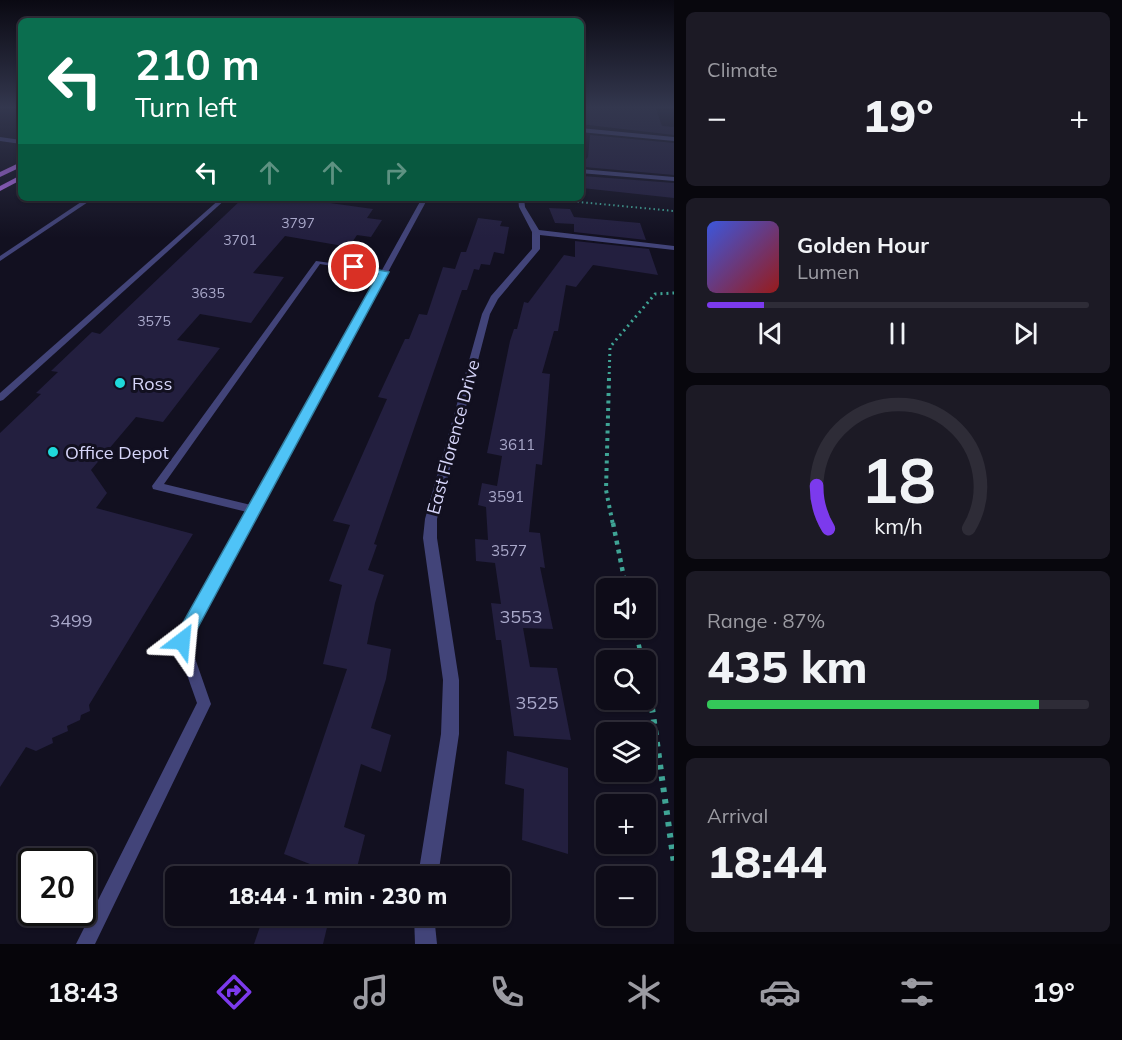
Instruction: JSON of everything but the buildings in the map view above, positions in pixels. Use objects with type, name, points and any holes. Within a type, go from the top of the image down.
[{"type":"main road","points":[[0,176],[18,166]]},
{"type":"main road","points":[[0,189],[18,179]]},
{"type":"street","points":[[584,171],[674,179]]},
{"type":"street","points":[[521,201],[522,207],[536,232],[674,248]]},
{"type":"street","name":"East Florence Drive","points":[[430,866],[450,734],[451,680],[430,538],[431,519],[486,314],[494,298],[532,255],[538,239],[536,232]]},
{"type":"street","points":[[425,926],[426,944]]},
{"type":"lane","points":[[0,259],[87,201]]},
{"type":"lane","points":[[0,398],[221,201]]},
{"type":"lane","points":[[85,944],[204,704],[182,641],[422,201]]},
{"type":"lane","points":[[254,510],[157,486],[318,262],[384,272]]},
{"type":"path","points":[[569,201],[674,211]]},
{"type":"path","points":[[624,578],[606,490],[610,347],[655,294],[674,293]]},
{"type":"path","points":[[652,710],[674,863]]},
{"type":"place","name":"Ross","points":[[120,383]]},
{"type":"place","name":"Office Depot","points":[[53,452]]},
{"type":"route","points":[[182,641],[384,272],[354,267]]}]
